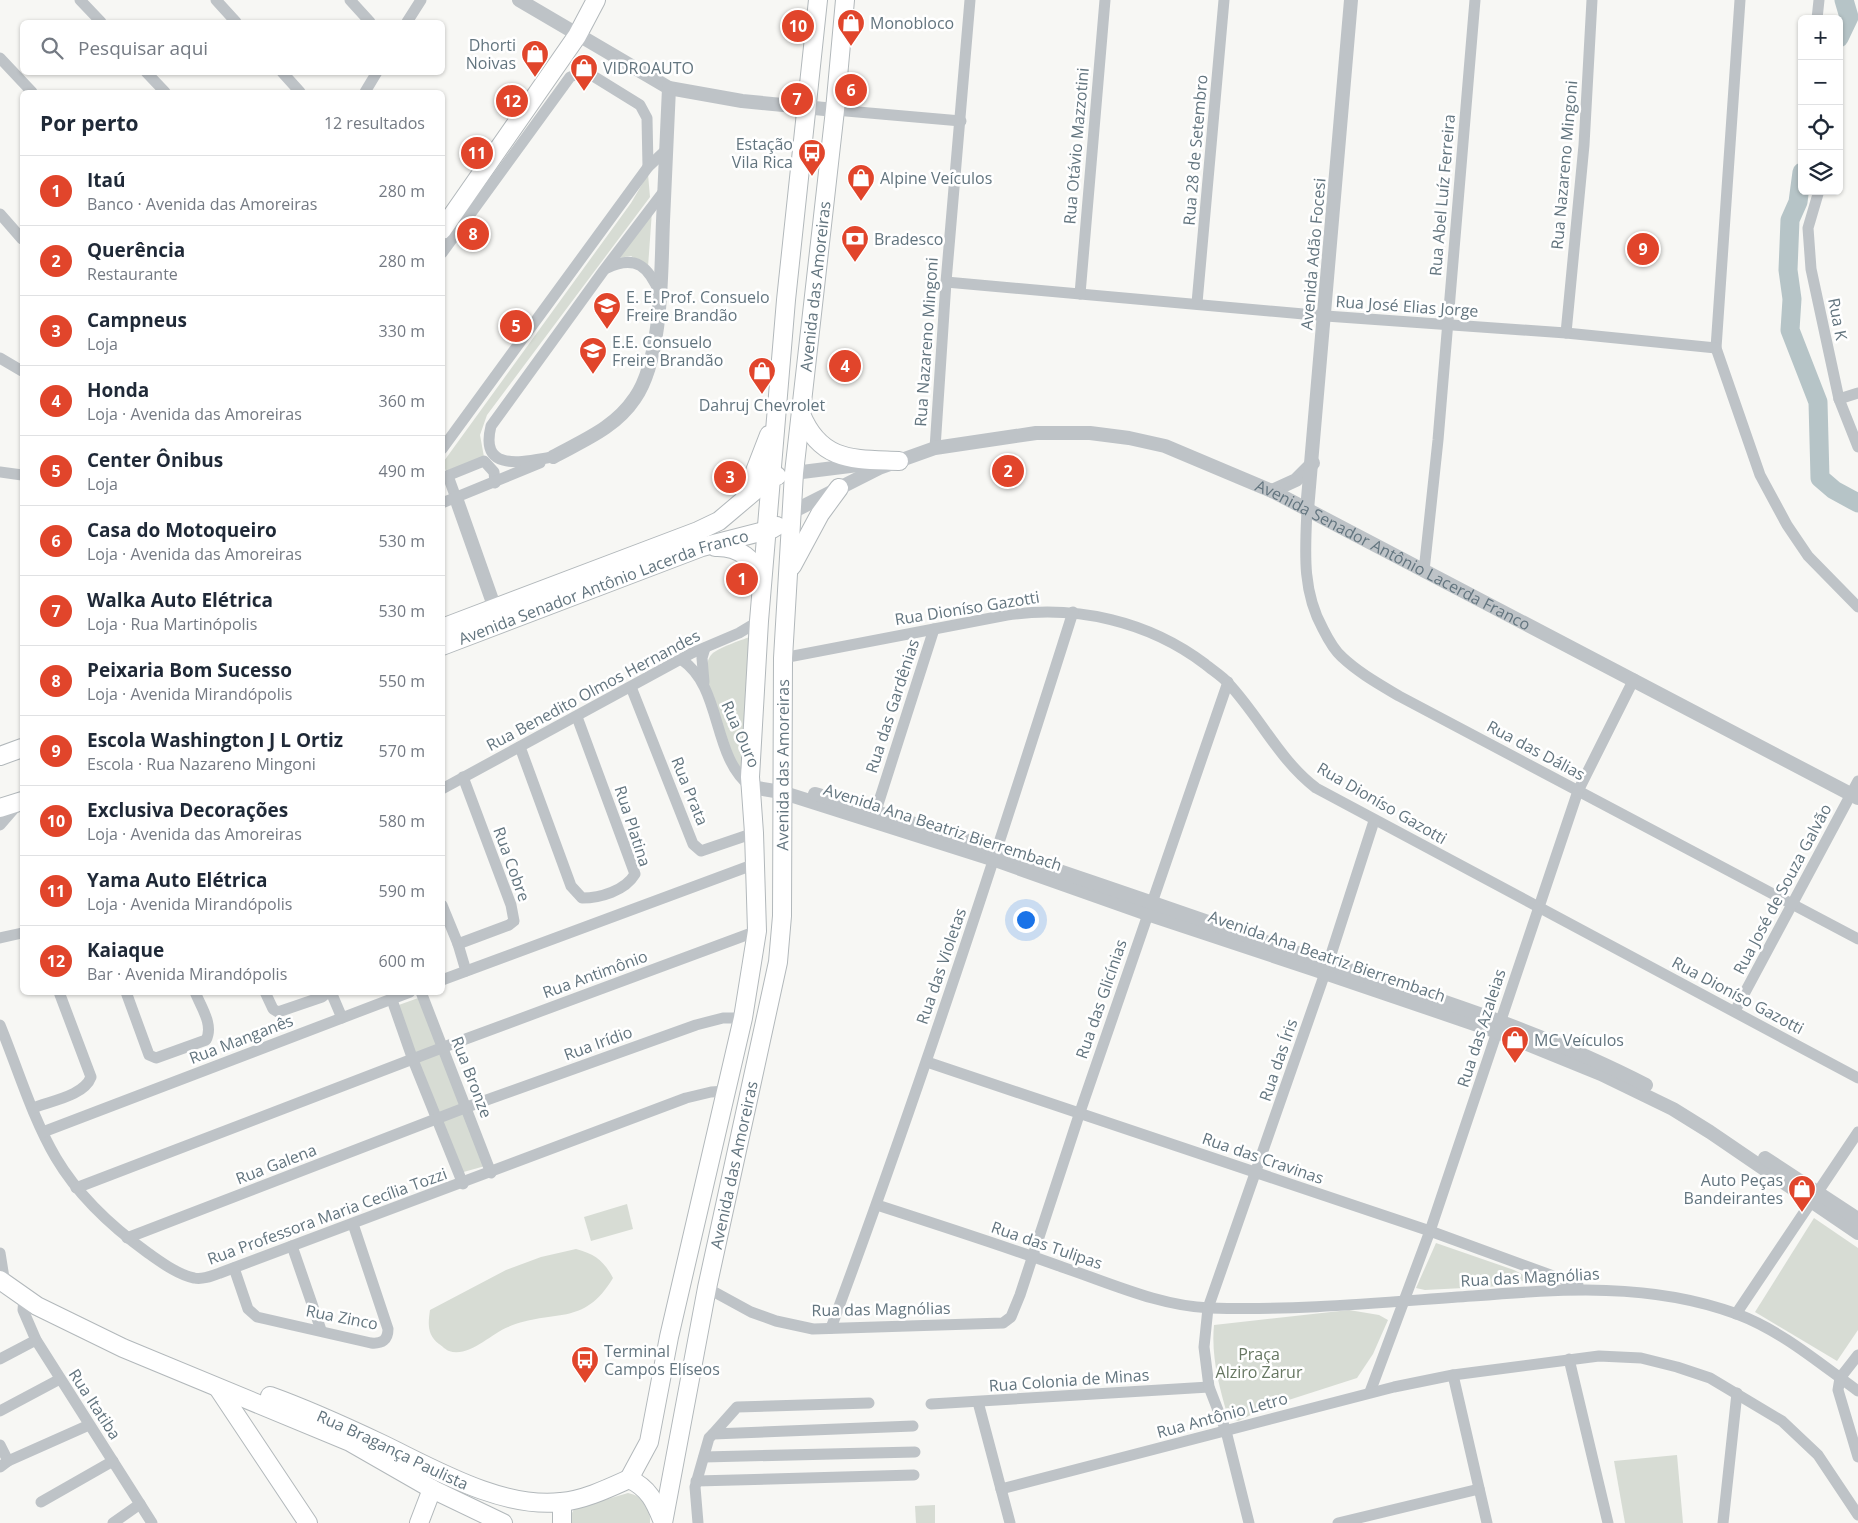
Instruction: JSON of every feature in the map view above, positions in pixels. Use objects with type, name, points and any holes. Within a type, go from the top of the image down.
[{"type":"main road","points":[[445,207],[573,33],[583,0]]},
{"type":"main road","points":[[445,225],[596,0]]},
{"type":"main road","name":"Avenida das Amoreiras","points":[[629,1478],[649,1442],[669,1337],[742,1018],[757,931],[751,782],[759,621],[805,108],[818,0]]},
{"type":"main road","name":"Avenida das Amoreiras","points":[[663,1522],[707,1288],[778,962],[782,916],[783,658],[794,472],[835,110],[845,0]]},
{"type":"main road","points":[[801,414],[812,435],[829,450],[842,457],[899,461]]},
{"type":"main road","points":[[743,499],[777,415]]},
{"type":"main road","points":[[771,477],[794,472]]},
{"type":"main road","name":"Avenida Senador Antônio Lacerda Franco","points":[[445,644],[498,616],[719,521],[771,477]]},
{"type":"main road","points":[[789,573],[816,520],[839,488]]},
{"type":"main road","name":"Avenida Senador Antônio Lacerda Franco","points":[[445,627],[498,616],[702,547],[767,530],[777,525],[792,512]]},
{"type":"main road","points":[[702,547],[736,548],[755,565],[762,583]]},
{"type":"main road","points":[[0,756],[20,749]]},
{"type":"main road","points":[[0,808],[20,802]]},
{"type":"main road","name":"Rua Bragança Paulista","points":[[2,1282],[30,1302],[158,1363],[350,1442],[481,1519],[503,1523]]},
{"type":"main road","name":"Rua Bragança Paulista","points":[[158,1363],[219,1378],[289,1403],[484,1491],[536,1502],[562,1502],[602,1490],[629,1478]]},
{"type":"main road","points":[[218,1388],[308,1523]]},
{"type":"main road","points":[[250,1434],[254,1417],[266,1406],[289,1403]]},
{"type":"main road","points":[[629,1478],[648,1491],[657,1505],[663,1522]]},
{"type":"main road","points":[[419,1523],[432,1489]]},
{"type":"main road","points":[[562,1502],[562,1523]]},
{"type":"street","points":[[80,0],[99,20]]},
{"type":"street","points":[[216,0],[234,20]]},
{"type":"street","points":[[350,0],[368,20]]},
{"type":"street","points":[[408,20],[421,0]]},
{"type":"street","points":[[519,0],[669,88],[742,101],[805,108],[961,120]]},
{"type":"street","name":"Rua Nazareno Mingoni","points":[[935,448],[946,282],[970,0]]},
{"type":"street","name":"Rua Otávio Mazzotini","points":[[1080,294],[1105,0]]},
{"type":"street","name":"Rua 28 de Setembro","points":[[1197,303],[1224,0]]},
{"type":"street","name":"Avenida Adão Focesi","points":[[1307,510],[1326,316],[1351,0]]},
{"type":"street","name":"Rua Abel Luíz Ferreira","points":[[1424,571],[1448,325],[1475,0]]},
{"type":"street","name":"Rua Nazareno Mingoni","points":[[1566,333],[1584,145],[1592,0]]},
{"type":"street","points":[[1740,0],[1716,348],[1756,465],[1783,517],[1808,556],[1858,607]]},
{"type":"street","points":[[1814,0],[1819,0],[1817,15]]},
{"type":"street","points":[[0,58],[30,90]]},
{"type":"street","points":[[445,249],[570,77],[585,71],[640,105],[645,111],[647,118],[648,167]]},
{"type":"street","points":[[149,75],[162,90]]},
{"type":"street","points":[[285,75],[298,90]]},
{"type":"street","points":[[366,90],[375,75]]},
{"type":"street","points":[[449,500],[495,483],[599,434],[612,424],[635,399],[647,371],[660,294],[669,88]]},
{"type":"street","points":[[445,445],[648,167],[666,150]]},
{"type":"street","points":[[495,483],[494,472],[489,459],[489,438],[494,420],[664,191]]},
{"type":"street","name":"Rua K","points":[[1818,195],[1808,228],[1808,247],[1839,399],[1858,447]]},
{"type":"street","points":[[0,214],[20,237]]},
{"type":"street","points":[[604,270],[623,261],[634,262],[647,271],[660,294]]},
{"type":"street","name":"Rua José Elias Jorge","points":[[946,282],[1326,316],[1566,333],[1716,348]]},
{"type":"street","points":[[0,358],[20,370]]},
{"type":"street","points":[[1839,399],[1858,393]]},
{"type":"street","name":"Avenida Senador Antônio Lacerda Franco","points":[[792,512],[899,461],[935,448],[1036,433],[1090,433],[1129,438],[1165,446],[1201,459],[1272,490],[1855,796]]},
{"type":"street","points":[[498,616],[449,500],[445,477],[489,459],[511,462],[553,457]]},
{"type":"street","name":"Avenida Senador Antônio Lacerda Franco","points":[[794,472],[899,461]]},
{"type":"street","points":[[1272,490],[1296,480],[1313,463]]},
{"type":"street","points":[[0,472],[20,475]]},
{"type":"street","name":"Rua das Dálias","points":[[1307,510],[1304,557],[1307,587],[1319,622],[1341,657],[1363,674],[1399,696],[1858,938]]},
{"type":"street","name":"Rua Dioníso Gazotti","points":[[783,658],[1021,613],[1074,612],[1129,624],[1168,640],[1191,654],[1228,682],[1289,763],[1307,781],[1374,821],[1858,1078]]},
{"type":"street","name":"Rua das Violetas","points":[[831,1328],[927,1062],[961,956],[997,855],[1074,612]]},
{"type":"street","name":"Rua Benedito Olmos Hernandes","points":[[445,787],[682,660],[738,634],[759,621]]},
{"type":"street","name":"Rua das Gardênias","points":[[874,817],[934,629]]},
{"type":"street","name":"Rua Ouro","points":[[705,648],[702,670],[706,692]]},
{"type":"street","name":"Rua Ouro","points":[[682,660],[697,674],[706,692],[731,760],[739,774],[751,782]]},
{"type":"street","name":"Rua das Azaleias","points":[[1370,1392],[1430,1231],[1500,1027],[1537,907],[1578,790],[1634,679]]},
{"type":"street","name":"Rua das Glicínias","points":[[1003,1323],[1008,1320],[1014,1309],[1033,1257],[1080,1112],[1228,682]]},
{"type":"street","name":"Rua Prata","points":[[631,688],[694,844],[701,851],[709,850],[754,833]]},
{"type":"street","name":"Rua Platina","points":[[520,747],[571,886],[576,893],[582,898],[594,898],[626,885],[635,874],[577,717]]},
{"type":"street","name":"Rua Cobre","points":[[458,944],[509,925],[514,921],[511,905],[463,777]]},
{"type":"street","name":"Rua José de Souza Galvão","points":[[1735,1011],[1792,903],[1855,796],[1858,781]]},
{"type":"street","name":"Avenida Ana Beatriz Bierrembach","points":[[751,782],[781,788],[997,855],[1150,909],[1500,1027],[1673,1110],[1816,1197],[1858,1219]]},
{"type":"street","points":[[0,825],[20,803]]},
{"type":"street","name":"Rua das Íris","points":[[1249,1523],[1226,1431],[1209,1387],[1204,1347],[1208,1308],[1326,968],[1374,821]]},
{"type":"street","points":[[445,979],[755,864]]},
{"type":"street","points":[[445,912],[458,944],[466,971]]},
{"type":"street","name":"Rua Antimônio","points":[[444,1047],[757,931]]},
{"type":"street","points":[[0,938],[20,933]]},
{"type":"street","points":[[33,1108],[79,1090],[88,1084],[91,1078],[60,995]]},
{"type":"street","points":[[127,995],[149,1055],[156,1058],[206,1040],[210,1034],[197,995]]},
{"type":"street","points":[[266,995],[273,1010],[278,1012],[325,995]]},
{"type":"street","points":[[331,995],[342,1018]]},
{"type":"street","points":[[403,995],[392,1000],[412,1060],[463,1184]]},
{"type":"street","name":"Rua Bronze","points":[[422,995],[444,1047],[491,1173]]},
{"type":"street","name":"Rua Manganês","points":[[43,1132],[392,1000]]},
{"type":"street","name":"Rua Irídio","points":[[467,1107],[696,1025],[723,1018],[742,1018]]},
{"type":"street","name":"Rua Professora Maria Cecília Tozzi","points":[[0,1025],[43,1132],[56,1158],[76,1188],[98,1212],[127,1238],[155,1258],[195,1279],[234,1268],[463,1184],[686,1098],[711,1092],[726,1091]]},
{"type":"street","points":[[76,1188],[444,1047]]},
{"type":"street","name":"Rua das Cravinas","points":[[927,1062],[1430,1231],[1587,1289]]},
{"type":"street","name":"Rua Galena","points":[[127,1238],[467,1107]]},
{"type":"street","points":[[1736,1314],[1858,1132]]},
{"type":"street","name":"Avenida Ana Beatriz Bierrembach","points":[[1816,1197],[1858,1233]]},
{"type":"street","name":"Rua das Tulipas","points":[[877,1204],[1152,1298],[1208,1308]]},
{"type":"street","name":"Rua Zinco","points":[[234,1268],[248,1309],[253,1315],[377,1344],[386,1339],[388,1333],[353,1224]]},
{"type":"street","points":[[292,1246],[321,1330]]},
{"type":"street","points":[[0,1254],[2,1282]]},
{"type":"street","name":"Rua das Magnólias","points":[[707,1288],[751,1312],[776,1321],[813,1329],[1003,1323]]},
{"type":"street","name":"Rua das Magnólias","points":[[1208,1308],[1302,1306],[1587,1289],[1617,1290],[1678,1298],[1736,1314],[1759,1324],[1794,1344],[1858,1391]]},
{"type":"street","name":"Rua Itatiba","points":[[30,1302],[23,1310],[26,1321],[36,1340],[152,1523]]},
{"type":"street","points":[[0,1359],[36,1340]]},
{"type":"street","points":[[1858,1355],[1840,1378],[1838,1390],[1858,1457]]},
{"type":"street","points":[[1487,1523],[1453,1375],[1599,1356],[1641,1358],[1710,1378],[1737,1393],[1782,1421],[1818,1455],[1858,1514]]},
{"type":"street","points":[[1569,1359],[1608,1523]]},
{"type":"street","name":"Rua Antônio Letro","points":[[1001,1489],[1370,1392],[1453,1375]]},
{"type":"street","points":[[0,1411],[60,1379]]},
{"type":"street","name":"Rua Colonia de Minas","points":[[931,1404],[1209,1387]]},
{"type":"street","points":[[1723,1523],[1737,1393]]},
{"type":"street","points":[[978,1402],[1010,1523]]},
{"type":"street","points":[[698,1523],[695,1498],[696,1481],[709,1438],[737,1407],[869,1403]]},
{"type":"street","points":[[0,1446],[4,1464],[89,1425]]},
{"type":"street","points":[[713,1434],[913,1426]]},
{"type":"street","points":[[704,1456],[915,1452]]},
{"type":"street","points":[[41,1502],[113,1461]]},
{"type":"street","points":[[696,1481],[914,1476]]},
{"type":"street","points":[[1338,1523],[1478,1489]]},
{"type":"street","points":[[113,1523],[140,1504]]},
{"type":"green space","points":[[648,174],[650,197],[487,415],[480,435],[484,457],[446,471],[445,460],[631,203]]},
{"type":"green space","points":[[652,211],[648,267],[631,256],[618,258]]},
{"type":"green space","points":[[750,637],[747,779],[724,737],[717,717],[707,679],[707,664],[715,652]]},
{"type":"green space","points":[[421,997],[485,1166],[460,1173],[396,1006]]},
{"type":"green space","points":[[627,1204],[633,1229],[591,1241],[584,1217]]},
{"type":"green space","points":[[1814,1218],[1858,1248],[1858,1330],[1837,1361],[1755,1312]]},
{"type":"green space","points":[[1436,1243],[1514,1270],[1539,1283],[1522,1281],[1502,1286],[1425,1290],[1416,1288]]},
{"type":"green space","points":[[576,1249],[589,1253],[598,1259],[613,1278],[602,1294],[590,1304],[566,1314],[524,1321],[501,1330],[464,1351],[448,1350],[432,1337],[429,1325],[430,1310],[506,1270],[541,1257]]},
{"type":"green space","name":"Praça Alziro Zarur","points":[[1349,1310],[1379,1315],[1388,1320],[1373,1354],[1357,1378],[1270,1406],[1238,1421],[1228,1417],[1215,1360],[1214,1325]]},
{"type":"green space","points":[[1677,1455],[1683,1523],[1625,1523],[1614,1461]]},
{"type":"green space","points":[[628,1493],[638,1497],[645,1504],[649,1512],[650,1523],[567,1523],[574,1509]]},
{"type":"green space","points":[[935,1505],[935,1523],[916,1523],[915,1506]]},
{"type":"waterway","points":[[1843,30],[1849,17],[1844,0]]},
{"type":"waterway","points":[[1799,195],[1790,220],[1788,270],[1792,299],[1790,330],[1818,402],[1820,478],[1834,490],[1858,503]]},
{"type":"place","name":"Exclusiva Decorações","points":[[798,26]]},
{"type":"place","name":"Monobloco","points":[[851,47]]},
{"type":"place","name":"Dhorti Noivas","points":[[535,78]]},
{"type":"place","name":"Casa do Motoqueiro","points":[[851,90]]},
{"type":"place","name":"VIDROAUTO","points":[[584,92]]},
{"type":"place","name":"Walka Auto Elétrica","points":[[797,99]]},
{"type":"place","name":"Kaiaque","points":[[512,101]]},
{"type":"place","name":"Yama Auto Elétrica","points":[[477,153]]},
{"type":"place","name":"Estação Vila Rica","points":[[812,177]]},
{"type":"place","name":"Alpine Veículos","points":[[861,202]]},
{"type":"place","name":"Peixaria Bom Sucesso","points":[[473,234]]},
{"type":"place","name":"Escola Washington J L Ortiz","points":[[1643,249]]},
{"type":"place","name":"Bradesco","points":[[855,263]]},
{"type":"place","name":"Center Ônibus","points":[[516,326]]},
{"type":"place","name":"E. E. Prof. Consuelo Freire Brandão","points":[[607,330]]},
{"type":"place","name":"Honda","points":[[845,366]]},
{"type":"place","name":"E.E. Consuelo Freire Brandão","points":[[593,375]]},
{"type":"place","name":"Dahruj Chevrolet","points":[[762,395]]},
{"type":"place","name":"Querência","points":[[1008,471]]},
{"type":"place","name":"Campneus","points":[[730,477]]},
{"type":"place","name":"Itaú","points":[[742,579]]},
{"type":"place","name":"MC Veículos","points":[[1515,1064]]},
{"type":"place","name":"Auto Peças Bandeirantes","points":[[1802,1213]]},
{"type":"place","name":"Terminal Campos Elíseos","points":[[585,1384]]}]
